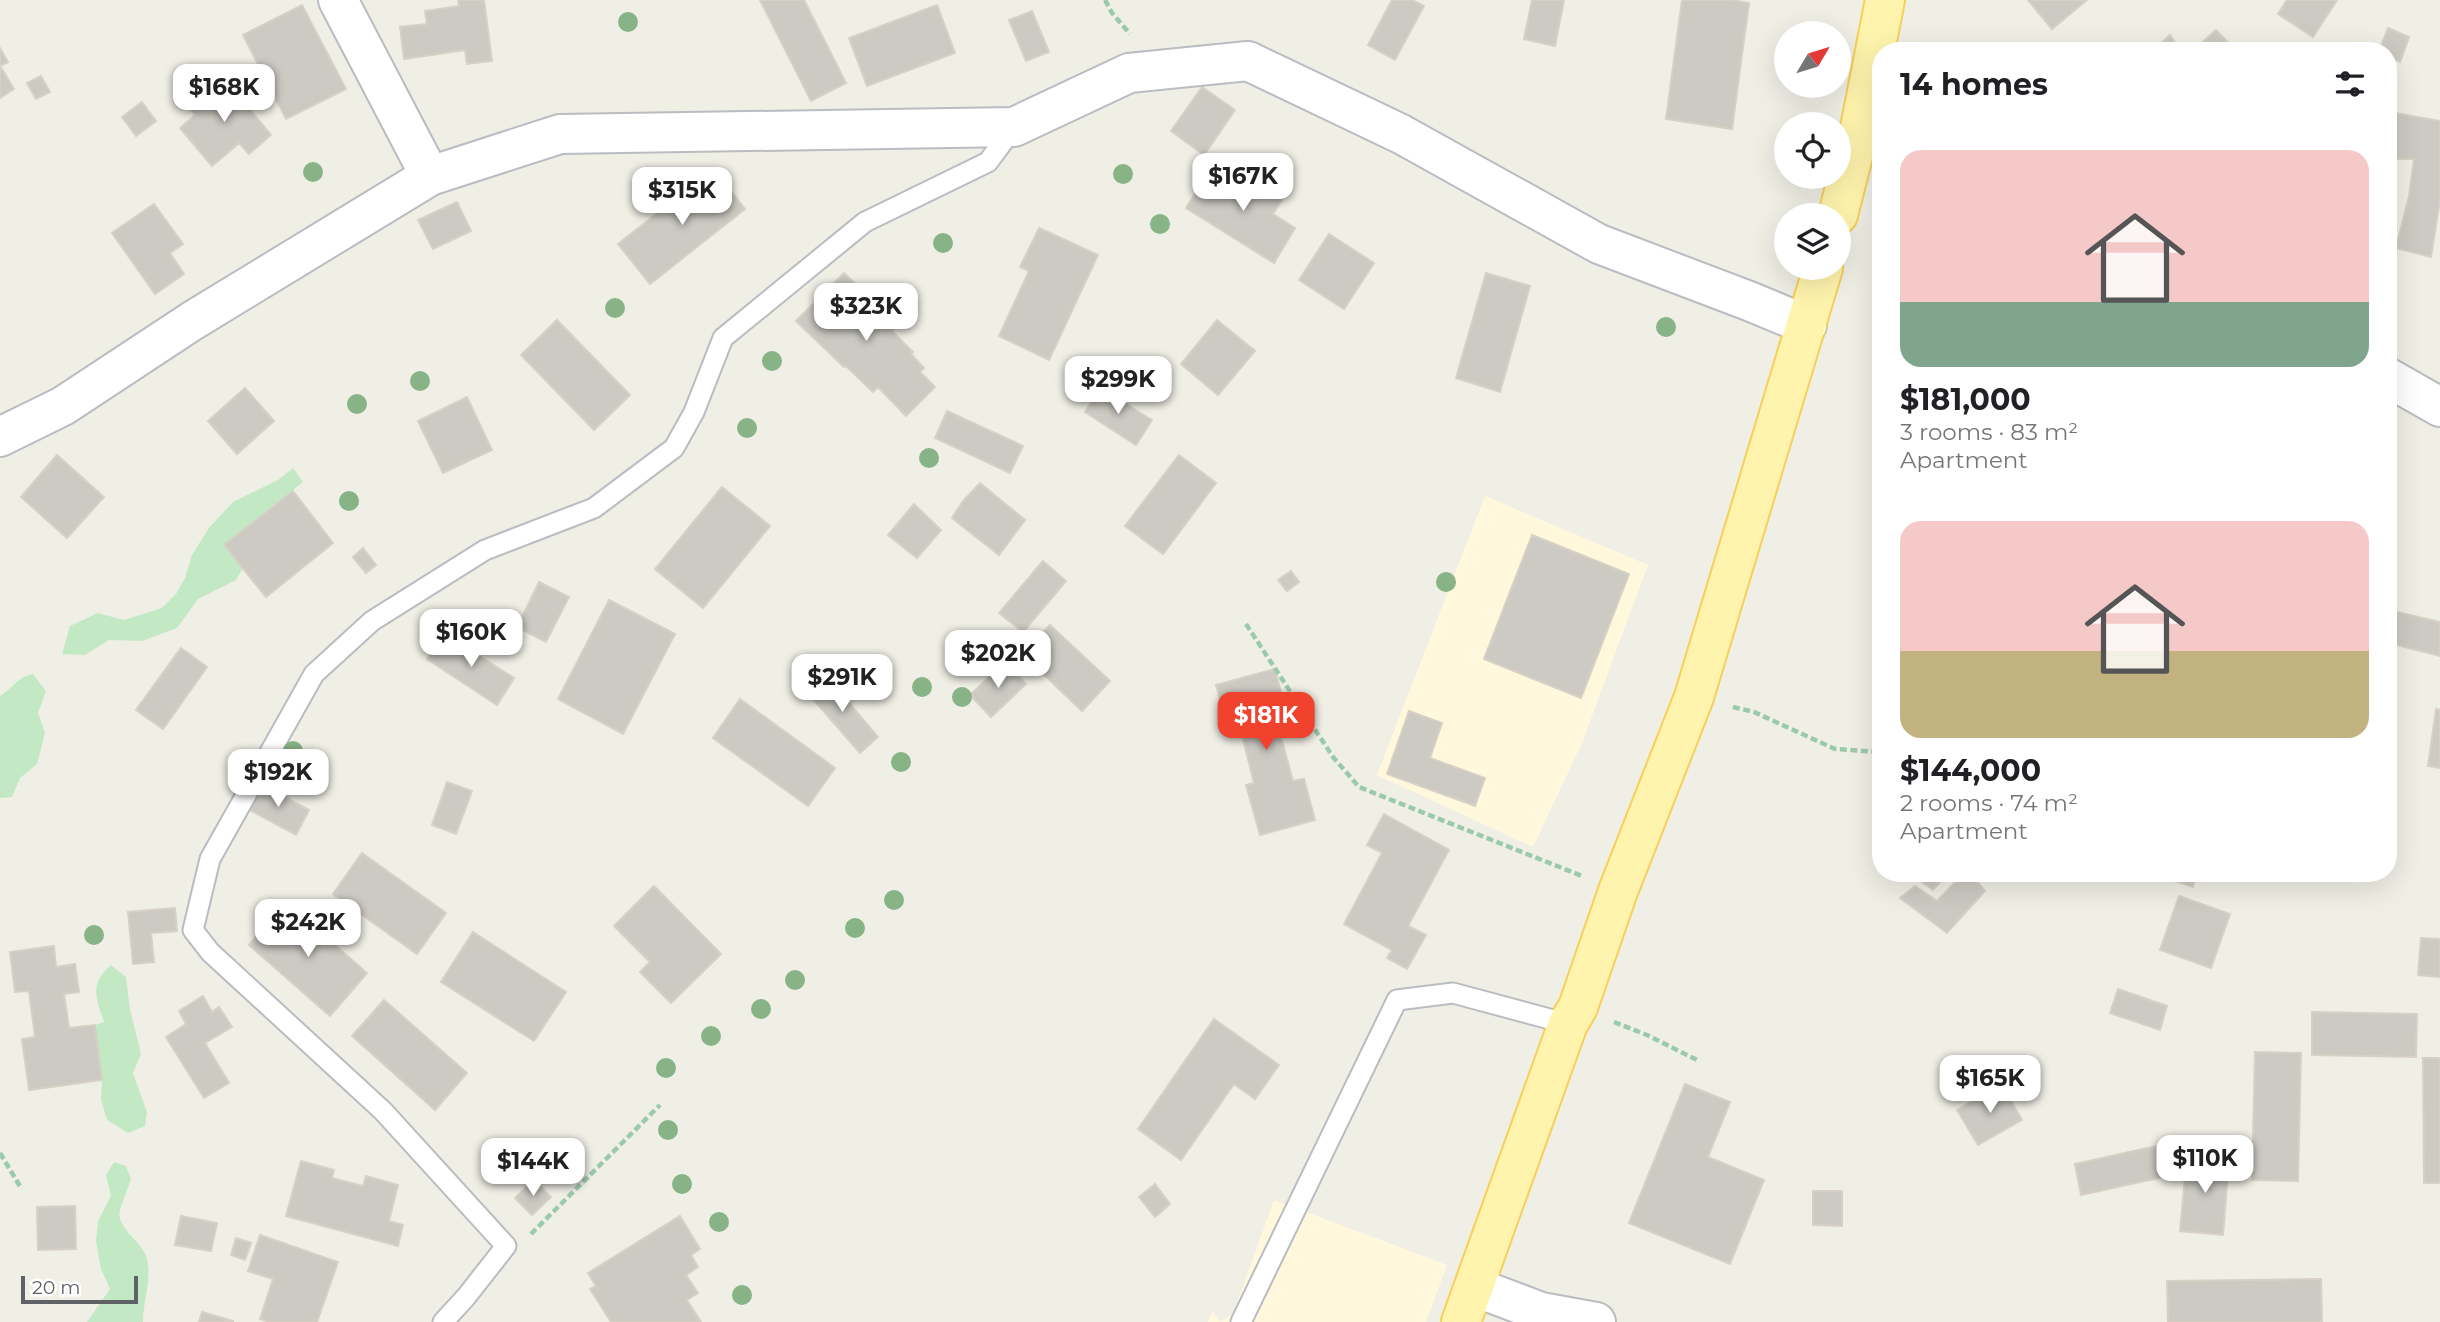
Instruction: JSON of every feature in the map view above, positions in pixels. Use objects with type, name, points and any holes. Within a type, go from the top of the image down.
[{"type":"main road","points":[[1881,42],[1885,0]]},
{"type":"main road","points":[[1843,203],[1871,132]]},
{"type":"main road","points":[[1461,1322],[1618,891],[1694,697],[1820,280]]},
{"type":"street","points":[[338,0],[430,176]]},
{"type":"street","points":[[0,437],[63,406],[192,321],[430,176],[560,134],[1014,127],[1129,73],[1248,61],[1401,134],[1599,244],[1807,325]]},
{"type":"street","points":[[2397,383],[2440,407]]},
{"type":"street","points":[[1475,1287],[1541,1312],[1596,1322]]},
{"type":"lane","points":[[443,1322],[506,1246],[383,1111],[210,952],[193,930],[210,859],[314,674],[372,621],[485,550],[594,508],[674,448],[694,412],[723,338],[864,222],[988,162],[1014,127]]},
{"type":"lane","points":[[1241,1322],[1397,1000],[1453,993],[1573,1016]]},
{"type":"path","points":[[1246,624],[1333,757],[1359,787],[1618,891]]},
{"type":"path","points":[[1694,697],[1754,712],[1835,749],[1872,751]]},
{"type":"path","points":[[1573,1016],[1647,1035],[1699,1061]]},
{"type":"path","points":[[506,1246],[524,1241],[660,1105]]},
{"type":"path","points":[[0,1153],[21,1188]]},
{"type":"shaded area","points":[[1485,496],[1648,565],[1582,743],[1533,847],[1377,775]]},
{"type":"shaded area","points":[[1274,1200],[1447,1265],[1426,1322],[1220,1322],[1233,1314]]},
{"type":"shaded area","points":[[1212,1311],[1220,1322],[1208,1322]]},
{"type":"green space","points":[[293,468],[303,482],[225,544],[243,568],[236,580],[198,599],[177,628],[142,641],[109,640],[85,655],[62,654],[70,626],[98,613],[124,620],[162,608],[176,594],[185,578],[192,555],[209,528],[233,502],[278,480]]},
{"type":"green space","points":[[33,674],[46,691],[38,713],[45,733],[37,764],[20,778],[12,797],[0,798],[0,696],[19,680]]},
{"type":"green space","points":[[111,965],[126,977],[130,1010],[141,1054],[133,1073],[147,1112],[145,1126],[128,1133],[107,1120],[101,1100],[102,1080],[95,1025],[104,1022],[96,991],[100,978]]},
{"type":"green space","points":[[114,1162],[126,1166],[131,1179],[120,1210],[121,1222],[143,1250],[148,1264],[143,1322],[87,1322],[110,1289],[101,1269],[96,1242],[98,1221],[111,1196],[106,1175]]},
{"type":"building","points":[[458,0],[484,0],[492,61],[467,64],[465,50],[404,59],[400,27],[427,24],[425,11],[459,6]]},
{"type":"building","points":[[760,0],[804,0],[846,83],[811,101]]},
{"type":"building","points":[[1392,0],[1412,0],[1424,6],[1395,60],[1368,45]]},
{"type":"building","points":[[1532,0],[1564,0],[1555,46],[1524,39]]},
{"type":"building","points":[[1682,0],[1732,0],[1749,3],[1732,129],[1666,119]]},
{"type":"building","points":[[2028,0],[2087,0],[2052,29]]},
{"type":"building","points":[[2287,0],[2337,0],[2313,37],[2278,14]]},
{"type":"building","points":[[302,5],[346,89],[286,119],[243,35]]},
{"type":"building","points":[[937,5],[955,53],[867,86],[849,38]]},
{"type":"building","points":[[1032,11],[1049,52],[1026,61],[1009,20]]},
{"type":"building","points":[[2388,28],[2409,37],[2400,62],[2397,61],[2397,42],[2383,42]]},
{"type":"building","points":[[2216,30],[2227,42],[2203,42]]},
{"type":"building","points":[[2170,35],[2175,42],[2163,42]]},
{"type":"building","points":[[0,48],[8,62],[0,66]]},
{"type":"building","points":[[0,66],[14,89],[0,98]]},
{"type":"building","points":[[41,76],[50,92],[36,99],[27,83]]},
{"type":"building","points":[[223,77],[271,135],[249,154],[239,143],[212,166],[180,128],[195,115],[191,110],[206,97],[203,93]]},
{"type":"building","points":[[1202,87],[1235,110],[1204,155],[1171,131]]},
{"type":"building","points":[[142,102],[156,121],[136,136],[122,117]]},
{"type":"building","points":[[2397,113],[2440,121],[2440,200],[2431,257],[2397,248],[2414,159],[2397,159]]},
{"type":"building","points":[[714,169],[745,209],[650,284],[618,244]]},
{"type":"building","points":[[1233,170],[1282,200],[1273,214],[1295,228],[1274,263],[1186,208],[1208,173],[1225,183]]},
{"type":"building","points":[[457,202],[471,231],[433,249],[418,220]]},
{"type":"building","points":[[154,204],[183,244],[170,253],[184,274],[155,294],[112,233]]},
{"type":"building","points":[[1039,228],[1098,255],[1049,360],[999,336],[1029,271],[1020,267]]},
{"type":"building","points":[[1329,234],[1374,263],[1344,309],[1299,280]]},
{"type":"building","points":[[844,273],[898,325],[892,331],[913,352],[911,354],[924,368],[920,372],[935,387],[906,416],[878,387],[873,392],[796,321]]},
{"type":"building","points":[[1486,273],[1530,286],[1500,392],[1456,378]]},
{"type":"building","points":[[557,320],[630,395],[594,430],[521,355]]},
{"type":"building","points":[[1217,320],[1255,351],[1218,395],[1181,364]]},
{"type":"building","points":[[245,388],[274,421],[237,454],[208,421]]},
{"type":"building","points":[[1100,388],[1152,420],[1136,445],[1085,412]]},
{"type":"building","points":[[467,397],[492,450],[443,473],[418,421]]},
{"type":"building","points":[[947,411],[1023,446],[1010,473],[935,438]]},
{"type":"building","points":[[57,455],[104,497],[67,538],[21,497]]},
{"type":"building","points":[[1179,455],[1216,483],[1163,554],[1125,526]]},
{"type":"building","points":[[980,483],[1025,520],[999,555],[952,518]]},
{"type":"building","points":[[722,487],[770,526],[703,608],[655,569]]},
{"type":"building","points":[[293,491],[333,543],[266,597],[224,545]]},
{"type":"building","points":[[914,504],[941,530],[917,558],[888,535]]},
{"type":"building","points":[[1532,535],[1629,574],[1581,698],[1484,659]]},
{"type":"building","points":[[363,548],[376,565],[366,573],[353,557]]},
{"type":"building","points":[[1043,561],[1066,581],[1023,632],[999,613]]},
{"type":"building","points":[[1291,571],[1299,582],[1287,591],[1278,580]]},
{"type":"building","points":[[539,582],[569,597],[546,642],[517,627]]},
{"type":"building","points":[[609,600],[675,634],[623,734],[558,699]]},
{"type":"building","points":[[2397,612],[2440,622],[2440,656],[2397,645]]},
{"type":"building","points":[[1050,625],[1110,681],[1082,711],[1040,671],[1051,659],[1033,643]]},
{"type":"building","points":[[443,633],[514,678],[497,705],[427,659]]},
{"type":"building","points":[[181,648],[207,667],[163,729],[136,710]]},
{"type":"building","points":[[1005,662],[1026,684],[991,717],[970,695]]},
{"type":"building","points":[[1275,669],[1285,708],[1274,711],[1293,781],[1304,779],[1315,820],[1260,835],[1246,785],[1254,783],[1238,719],[1226,722],[1216,685]]},
{"type":"building","points":[[825,675],[878,737],[860,753],[806,691]]},
{"type":"building","points":[[740,699],[835,768],[808,806],[713,738]]},
{"type":"building","points":[[2436,709],[2440,710],[2440,768],[2428,766]]},
{"type":"building","points":[[1409,711],[1442,723],[1430,758],[1485,778],[1475,806],[1387,774]]},
{"type":"building","points":[[447,782],[472,791],[456,834],[432,825]]},
{"type":"building","points":[[259,784],[309,810],[296,835],[246,808]]},
{"type":"building","points":[[1384,814],[1449,850],[1408,926],[1426,935],[1407,969],[1387,958],[1392,950],[1344,924],[1382,853],[1367,845]]},
{"type":"building","points":[[362,853],[446,913],[417,954],[333,894]]},
{"type":"building","points":[[1922,882],[1941,882],[1933,890]]},
{"type":"building","points":[[1955,882],[1978,882],[1985,891],[1947,933],[1900,898],[1915,886],[1937,901]]},
{"type":"building","points":[[2178,882],[2194,882],[2193,887]]},
{"type":"building","points":[[654,886],[721,954],[671,1003],[640,972],[650,962],[614,926]]},
{"type":"building","points":[[2179,896],[2230,914],[2211,968],[2160,950]]},
{"type":"building","points":[[286,902],[367,973],[330,1016],[249,945]]},
{"type":"building","points":[[175,908],[177,931],[151,933],[154,962],[133,964],[128,912]]},
{"type":"building","points":[[473,932],[566,992],[534,1041],[441,982]]},
{"type":"building","points":[[2421,938],[2440,939],[2440,977],[2418,975]]},
{"type":"building","points":[[54,946],[56,967],[75,964],[79,992],[64,994],[69,1028],[95,1025],[102,1080],[29,1090],[22,1039],[35,1037],[29,991],[15,992],[10,952]]},
{"type":"building","points":[[2118,989],[2167,1006],[2160,1030],[2110,1013]]},
{"type":"building","points":[[203,996],[212,1012],[219,1007],[232,1027],[205,1043],[229,1083],[204,1098],[166,1037],[186,1024],[179,1011]]},
{"type":"building","points":[[384,1000],[467,1073],[435,1110],[352,1036]]},
{"type":"building","points":[[2312,1012],[2417,1014],[2416,1057],[2312,1055]]},
{"type":"building","points":[[1214,1019],[1279,1065],[1255,1099],[1234,1084],[1181,1160],[1138,1129]]},
{"type":"building","points":[[2255,1052],[2301,1053],[2298,1181],[2252,1180]]},
{"type":"building","points":[[2423,1058],[2440,1058],[2440,1183],[2424,1183]]},
{"type":"building","points":[[1685,1084],[1730,1102],[1708,1157],[1764,1180],[1730,1264],[1629,1223]]},
{"type":"building","points":[[2001,1084],[2022,1120],[1978,1145],[1957,1110]]},
{"type":"building","points":[[2170,1143],[2177,1174],[2081,1195],[2075,1164]]},
{"type":"building","points":[[2187,1155],[2229,1159],[2223,1235],[2180,1231]]},
{"type":"building","points":[[301,1161],[334,1170],[332,1178],[363,1186],[366,1176],[398,1185],[389,1221],[403,1225],[398,1246],[286,1216]]},
{"type":"building","points":[[534,1180],[551,1197],[532,1215],[515,1198]]},
{"type":"building","points":[[1155,1184],[1170,1204],[1155,1217],[1139,1197]]},
{"type":"building","points":[[1813,1191],[1842,1191],[1842,1226],[1813,1225]]},
{"type":"building","points":[[75,1206],[76,1249],[38,1250],[37,1207]]},
{"type":"building","points":[[181,1216],[217,1223],[211,1251],[175,1245]]},
{"type":"building","points":[[680,1216],[700,1249],[691,1255],[698,1267],[686,1275],[698,1293],[687,1300],[701,1322],[611,1322],[590,1289],[596,1286],[588,1273]]},
{"type":"building","points":[[260,1235],[338,1262],[317,1322],[269,1322],[260,1319],[273,1279],[248,1271]]},
{"type":"building","points":[[236,1238],[251,1243],[245,1260],[231,1255]]},
{"type":"building","points":[[2321,1279],[2322,1322],[2168,1322],[2167,1281]]},
{"type":"building","points":[[202,1312],[233,1321],[233,1322],[199,1322]]}]
